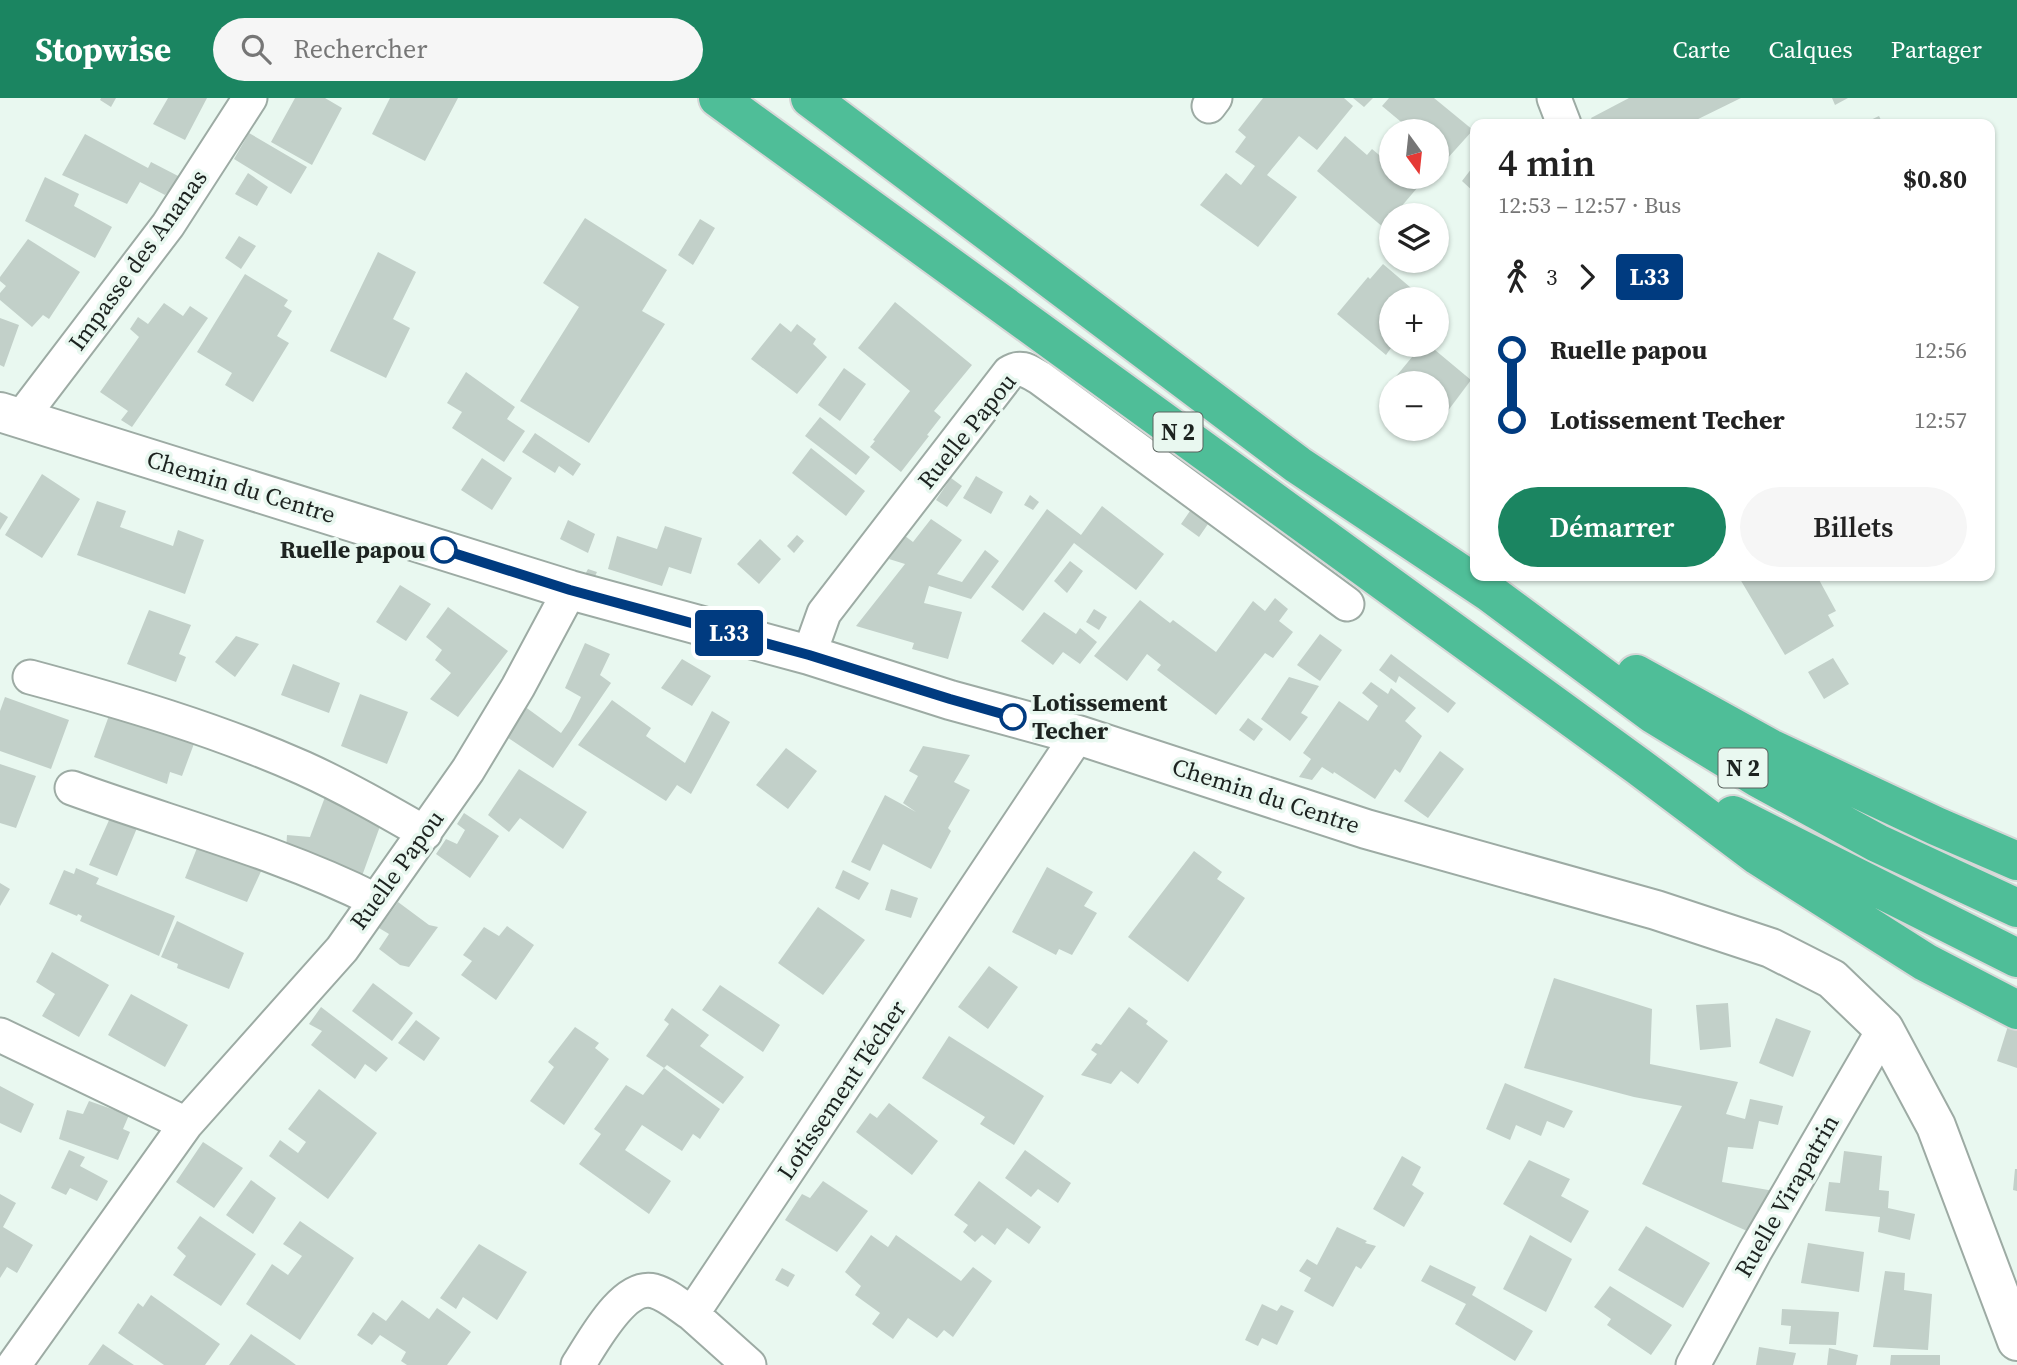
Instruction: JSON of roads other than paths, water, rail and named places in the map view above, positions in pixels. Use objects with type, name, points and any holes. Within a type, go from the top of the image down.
[{"type":"highway","name":"N 2","points":[[718,98],[1638,766],[2017,958]]},
{"type":"highway","name":"N 2","points":[[810,98],[1298,466],[1470,580]]},
{"type":"highway","name":"N 2","points":[[1472,581],[1653,714],[1758,778],[1877,843],[2017,908]]},
{"type":"highway","points":[[1490,593],[1770,748],[2017,861]]},
{"type":"highway","points":[[1638,766],[1758,856],[1925,962],[2017,1010]]},
{"type":"street","name":"Impasse des Ananas","points":[[10,415],[168,225],[250,98]]},
{"type":"street","points":[[1554,98],[1562,119]]},
{"type":"street","name":"Ruelle Papou","points":[[809,655],[824,613],[1009,373],[1016,368],[1022,368],[1040,377],[1347,604]]},
{"type":"street","name":"Chemin du Centre","points":[[10,415],[570,590],[809,655],[1078,735],[1366,829],[1656,910],[1771,948],[1832,979],[1884,1029],[1936,1126],[2017,1341]]},
{"type":"street","name":"Ruelle Papou","points":[[14,1365],[187,1124],[342,949],[468,770],[518,687],[570,590]]},
{"type":"street","points":[[30,677],[219,735],[302,768],[425,833]]},
{"type":"street","name":"Lotissement Técher","points":[[692,1314],[1078,735]]},
{"type":"street","points":[[72,788],[299,866],[375,900]]},
{"type":"street","name":"Ruelle Virapatrin","points":[[1693,1365],[1755,1251],[1884,1029]]},
{"type":"street","points":[[0,1035],[187,1124]]},
{"type":"street","points":[[578,1365],[616,1307],[635,1294],[651,1290],[692,1314],[749,1365]]},
{"type":"place","name":"Ruelle papou","points":[[444,550]]},
{"type":"place","name":"Lotissement Techer","points":[[1013,717]]}]
